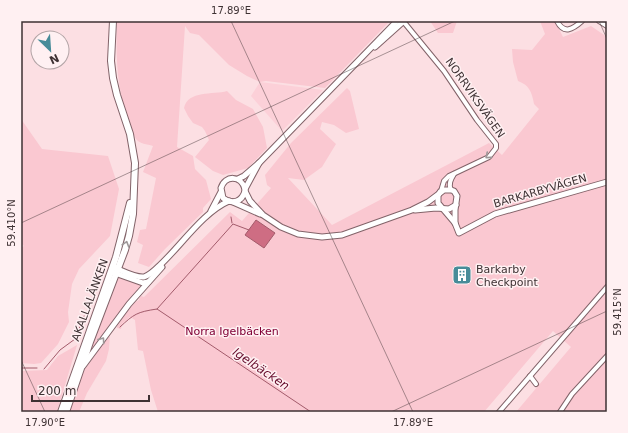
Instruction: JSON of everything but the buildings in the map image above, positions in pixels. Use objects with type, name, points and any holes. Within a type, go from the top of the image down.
[{"type":"main road","name":"AKALLALÄNKEN","points":[[66,412],[114,270],[133,193],[135,163],[132,141],[117,95],[111,61],[113,21]]},
{"type":"main road","name":"AKALLALÄNKEN","points":[[61,412],[114,270]]},
{"type":"street","name":"NORRVIKSVÄGEN","points":[[238,179],[244,176],[259,163],[395,21]]},
{"type":"street","name":"NORRVIKSVÄGEN","points":[[230,202],[263,215],[281,227],[298,234],[313,237],[328,237],[347,233],[412,210],[428,202],[441,191],[444,181],[449,176],[489,157],[496,148],[496,144],[481,126],[444,71],[404,21],[349,70]]},
{"type":"street","points":[[557,21],[561,27],[566,29],[573,28],[582,21]]},
{"type":"street","points":[[599,21],[607,26]]},
{"type":"street","name":"NORRVIKSVÄGEN","points":[[259,163],[245,190],[250,201],[263,215]]},
{"type":"street","points":[[454,174],[450,179],[450,186],[451,190],[456,194],[458,200],[456,204],[455,223]]},
{"type":"street","points":[[114,270],[139,277],[153,272],[209,214],[221,192],[222,185],[227,179],[238,179],[242,183],[245,190],[244,195],[239,200],[219,207],[209,214]]},
{"type":"street","name":"BARKARBYVÄGEN","points":[[455,223],[459,233],[495,214],[607,182]]},
{"type":"street","points":[[451,190],[441,191],[438,200],[440,206],[455,223]]},
{"type":"street","points":[[221,192],[224,198],[230,202]]},
{"type":"street","name":"NORRVIKSVÄGEN","points":[[412,210],[449,209],[456,204]]},
{"type":"street","points":[[79,372],[111,327],[168,257]]},
{"type":"street","points":[[114,270],[143,283],[149,282]]},
{"type":"street","points":[[499,412],[607,287]]},
{"type":"street","points":[[560,412],[572,394],[607,356]]},
{"type":"street","points":[[530,376],[536,384]]},
{"type":"shaded area","points":[[260,82],[323,90],[282,131],[251,96]]},
{"type":"shaded area","points":[[256,220],[275,233],[264,248],[245,235]]},
{"type":"green space","points":[[117,21],[390,21],[325,88],[266,81],[260,82],[229,65],[199,35],[190,33],[185,26],[177,147],[193,156],[195,169],[206,180],[211,199],[203,208],[203,212],[149,267],[138,263],[143,245],[137,242],[140,230],[146,229],[156,178],[143,172],[153,146],[142,143],[136,139],[125,109],[119,84]]},
{"type":"green space","points":[[430,21],[457,21],[453,33],[438,33]]},
{"type":"green space","name":"Norra Igelbäcken","points":[[540,21],[555,21],[563,37],[591,26],[607,37],[607,412],[516,412],[571,347],[553,331],[484,412],[158,412],[151,390],[143,351],[138,350],[135,320],[130,317],[122,324],[121,329],[117,328],[117,324],[127,310],[139,300],[141,296],[144,297],[230,212],[242,221],[271,188],[267,185],[265,175],[291,143],[347,88],[350,91],[359,129],[346,133],[334,125],[322,122],[320,129],[336,144],[322,167],[304,180],[288,178],[332,225],[489,143],[502,155],[539,109],[534,104],[527,87],[518,81],[513,62],[512,49],[532,50],[545,34]]},
{"type":"green space","points":[[227,91],[236,100],[253,109],[263,127],[267,148],[248,168],[223,175],[213,171],[195,157],[209,140],[202,127],[193,123],[184,108],[186,102],[190,98],[202,94]]},
{"type":"green space","points":[[21,119],[42,149],[108,156],[119,189],[110,236],[79,269],[72,284],[68,312],[69,322],[58,344],[41,363],[34,364],[21,363],[21,301],[23,300],[21,298],[21,248],[24,246],[21,243]]},
{"type":"green space","points":[[118,278],[123,278],[143,285],[87,358],[93,339]]},
{"type":"green space","points":[[110,333],[109,349],[106,361],[87,393],[79,412],[68,412],[81,375]]},
{"type":"green space","points":[[77,345],[57,412],[21,412],[21,371],[47,370],[58,356]]},
{"type":"waterway","points":[[231,217],[232,223]]},
{"type":"waterway","points":[[157,309],[233,224],[249,230]]},
{"type":"waterway","name":"Igelbäcken","points":[[120,327],[136,314],[157,309],[311,412]]},
{"type":"waterway","name":"Igelbäcken","points":[[44,369],[60,350],[75,339],[84,316]]},
{"type":"waterway","name":"Igelbäcken","points":[[21,368],[37,368]]},
{"type":"place","name":"Barkarby Checkpoint","points":[[462,275]]}]
